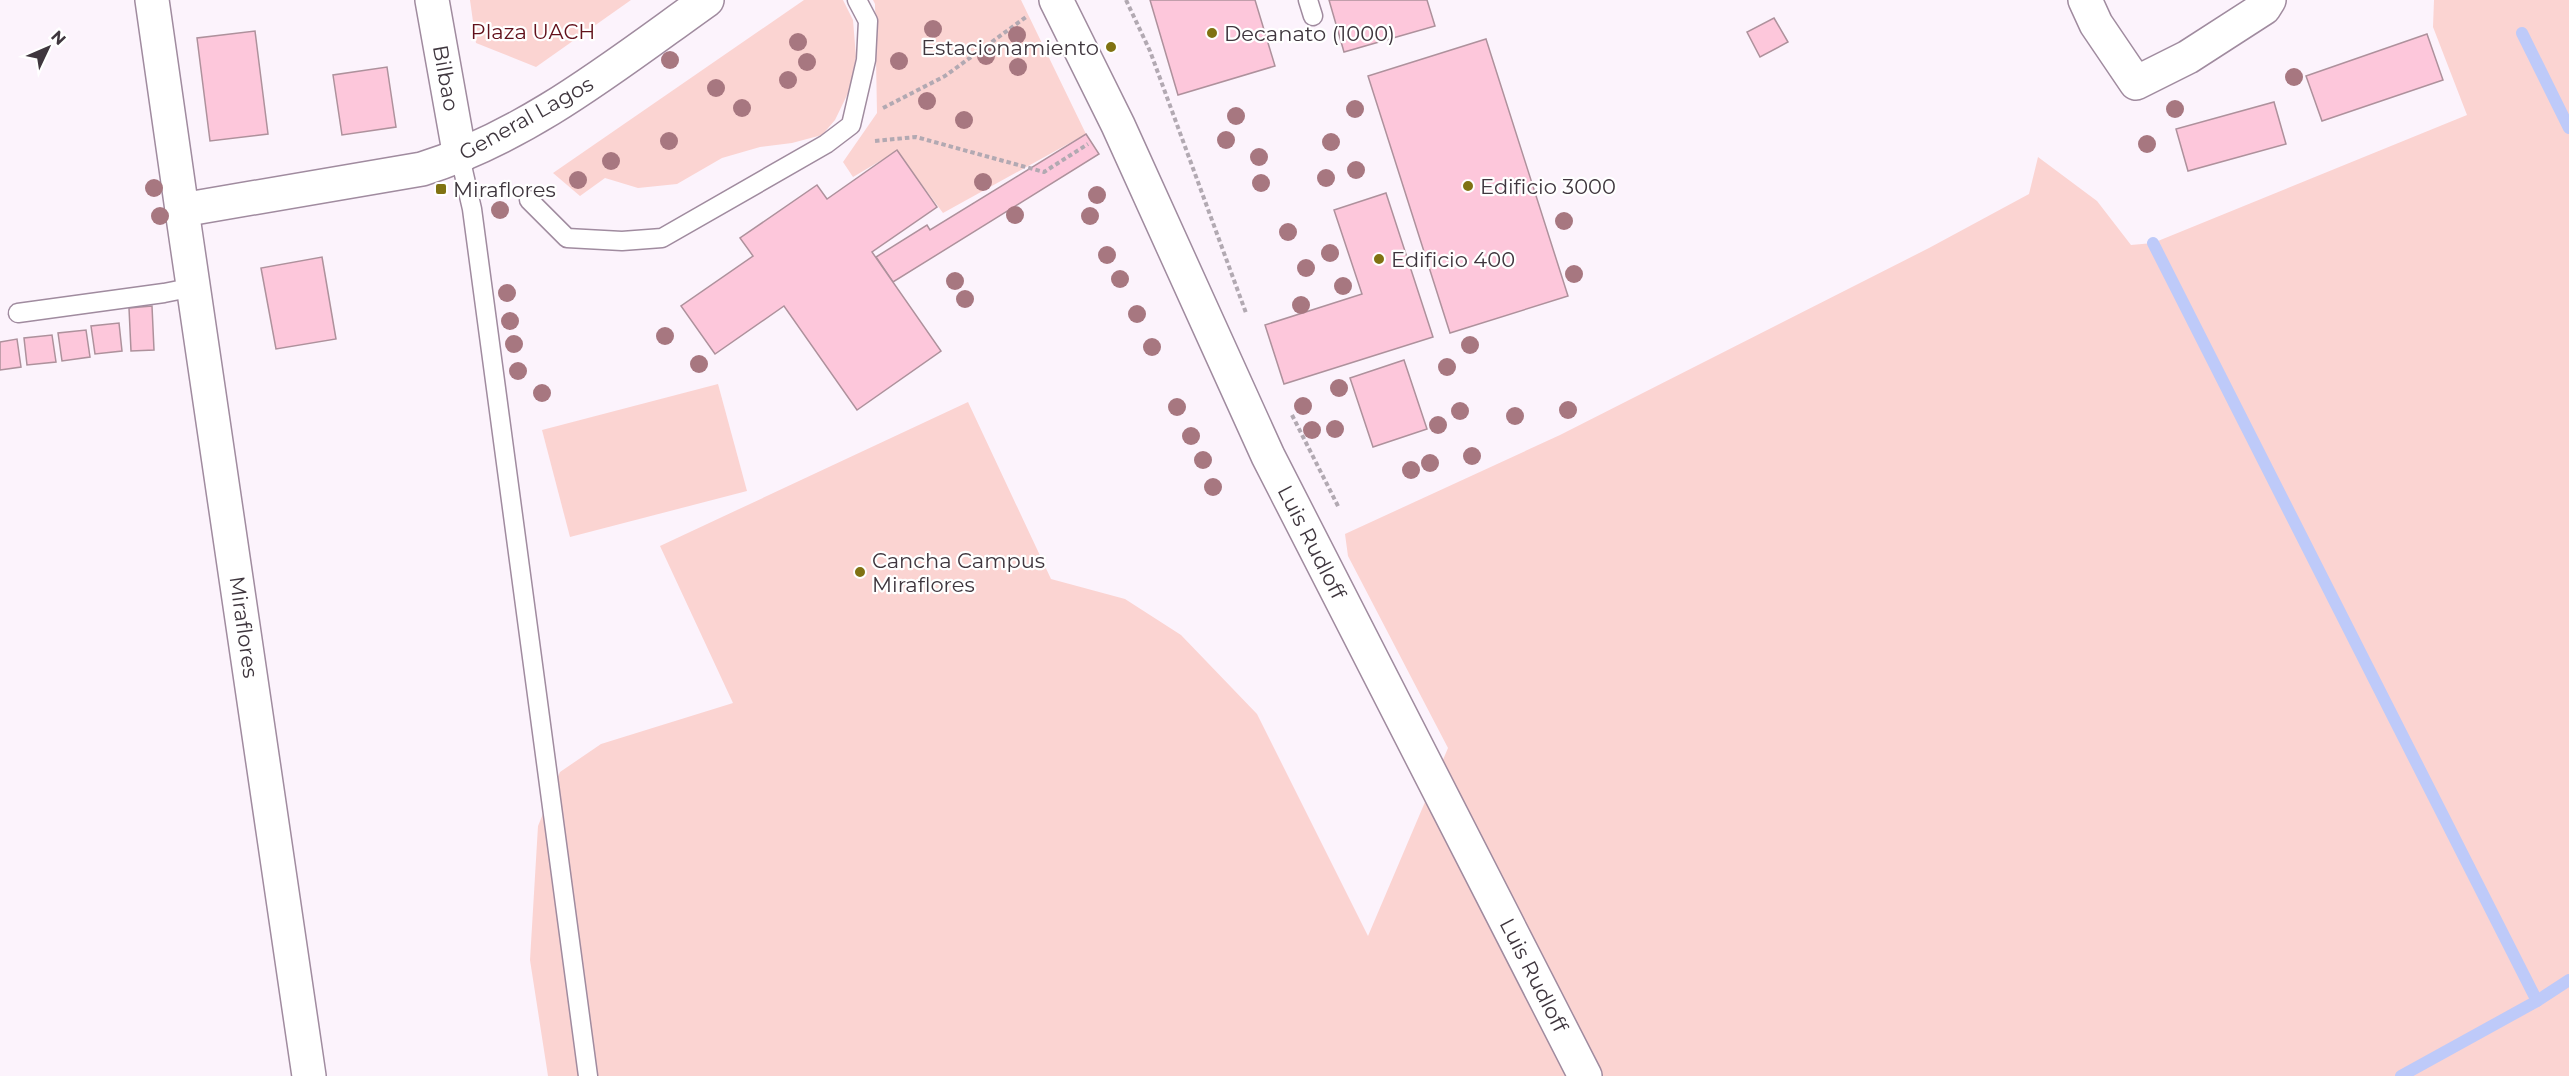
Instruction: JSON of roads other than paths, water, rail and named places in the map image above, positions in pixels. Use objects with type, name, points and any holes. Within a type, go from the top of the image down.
[{"type":"street","name":"Miraflores","points":[[152,0],[309,1076]]},
{"type":"street","name":"Bilbao","points":[[432,0],[460,157]]},
{"type":"street","name":"General Lagos","points":[[182,210],[422,169],[460,157],[513,130],[581,90],[707,0]]},
{"type":"street","points":[[2085,0],[2096,24],[2136,83],[2188,57],[2264,8],[2270,0]]},
{"type":"street","name":"Luis Rudloff","points":[[1042,7],[1118,125],[1268,456],[1585,1076]]},
{"type":"lane","points":[[529,200],[567,238],[622,241],[662,238],[826,144],[851,125],[866,60],[868,21],[857,0]]},
{"type":"lane","points":[[460,157],[472,209],[588,1076]]},
{"type":"lane","points":[[18,313],[194,287]]},
{"type":"waterway","points":[[2522,33],[2569,128]]},
{"type":"waterway","points":[[2153,243],[2537,1001]]},
{"type":"waterway","points":[[2401,1076],[2537,1001],[2569,980]]},
{"type":"place","name":"Decanato (1000)","points":[[1212,33]]},
{"type":"place","name":"Estacionamiento","points":[[1111,47]]},
{"type":"place","name":"Edificio 3000","points":[[1468,186]]},
{"type":"place","name":"Miraflores","points":[[441,189]]},
{"type":"place","name":"Edificio 400","points":[[1379,259]]},
{"type":"place","name":"Cancha Campus Miraflores","points":[[860,572]]},
{"type":"park label","name":"Plaza UACH","points":[[533,31]]}]
